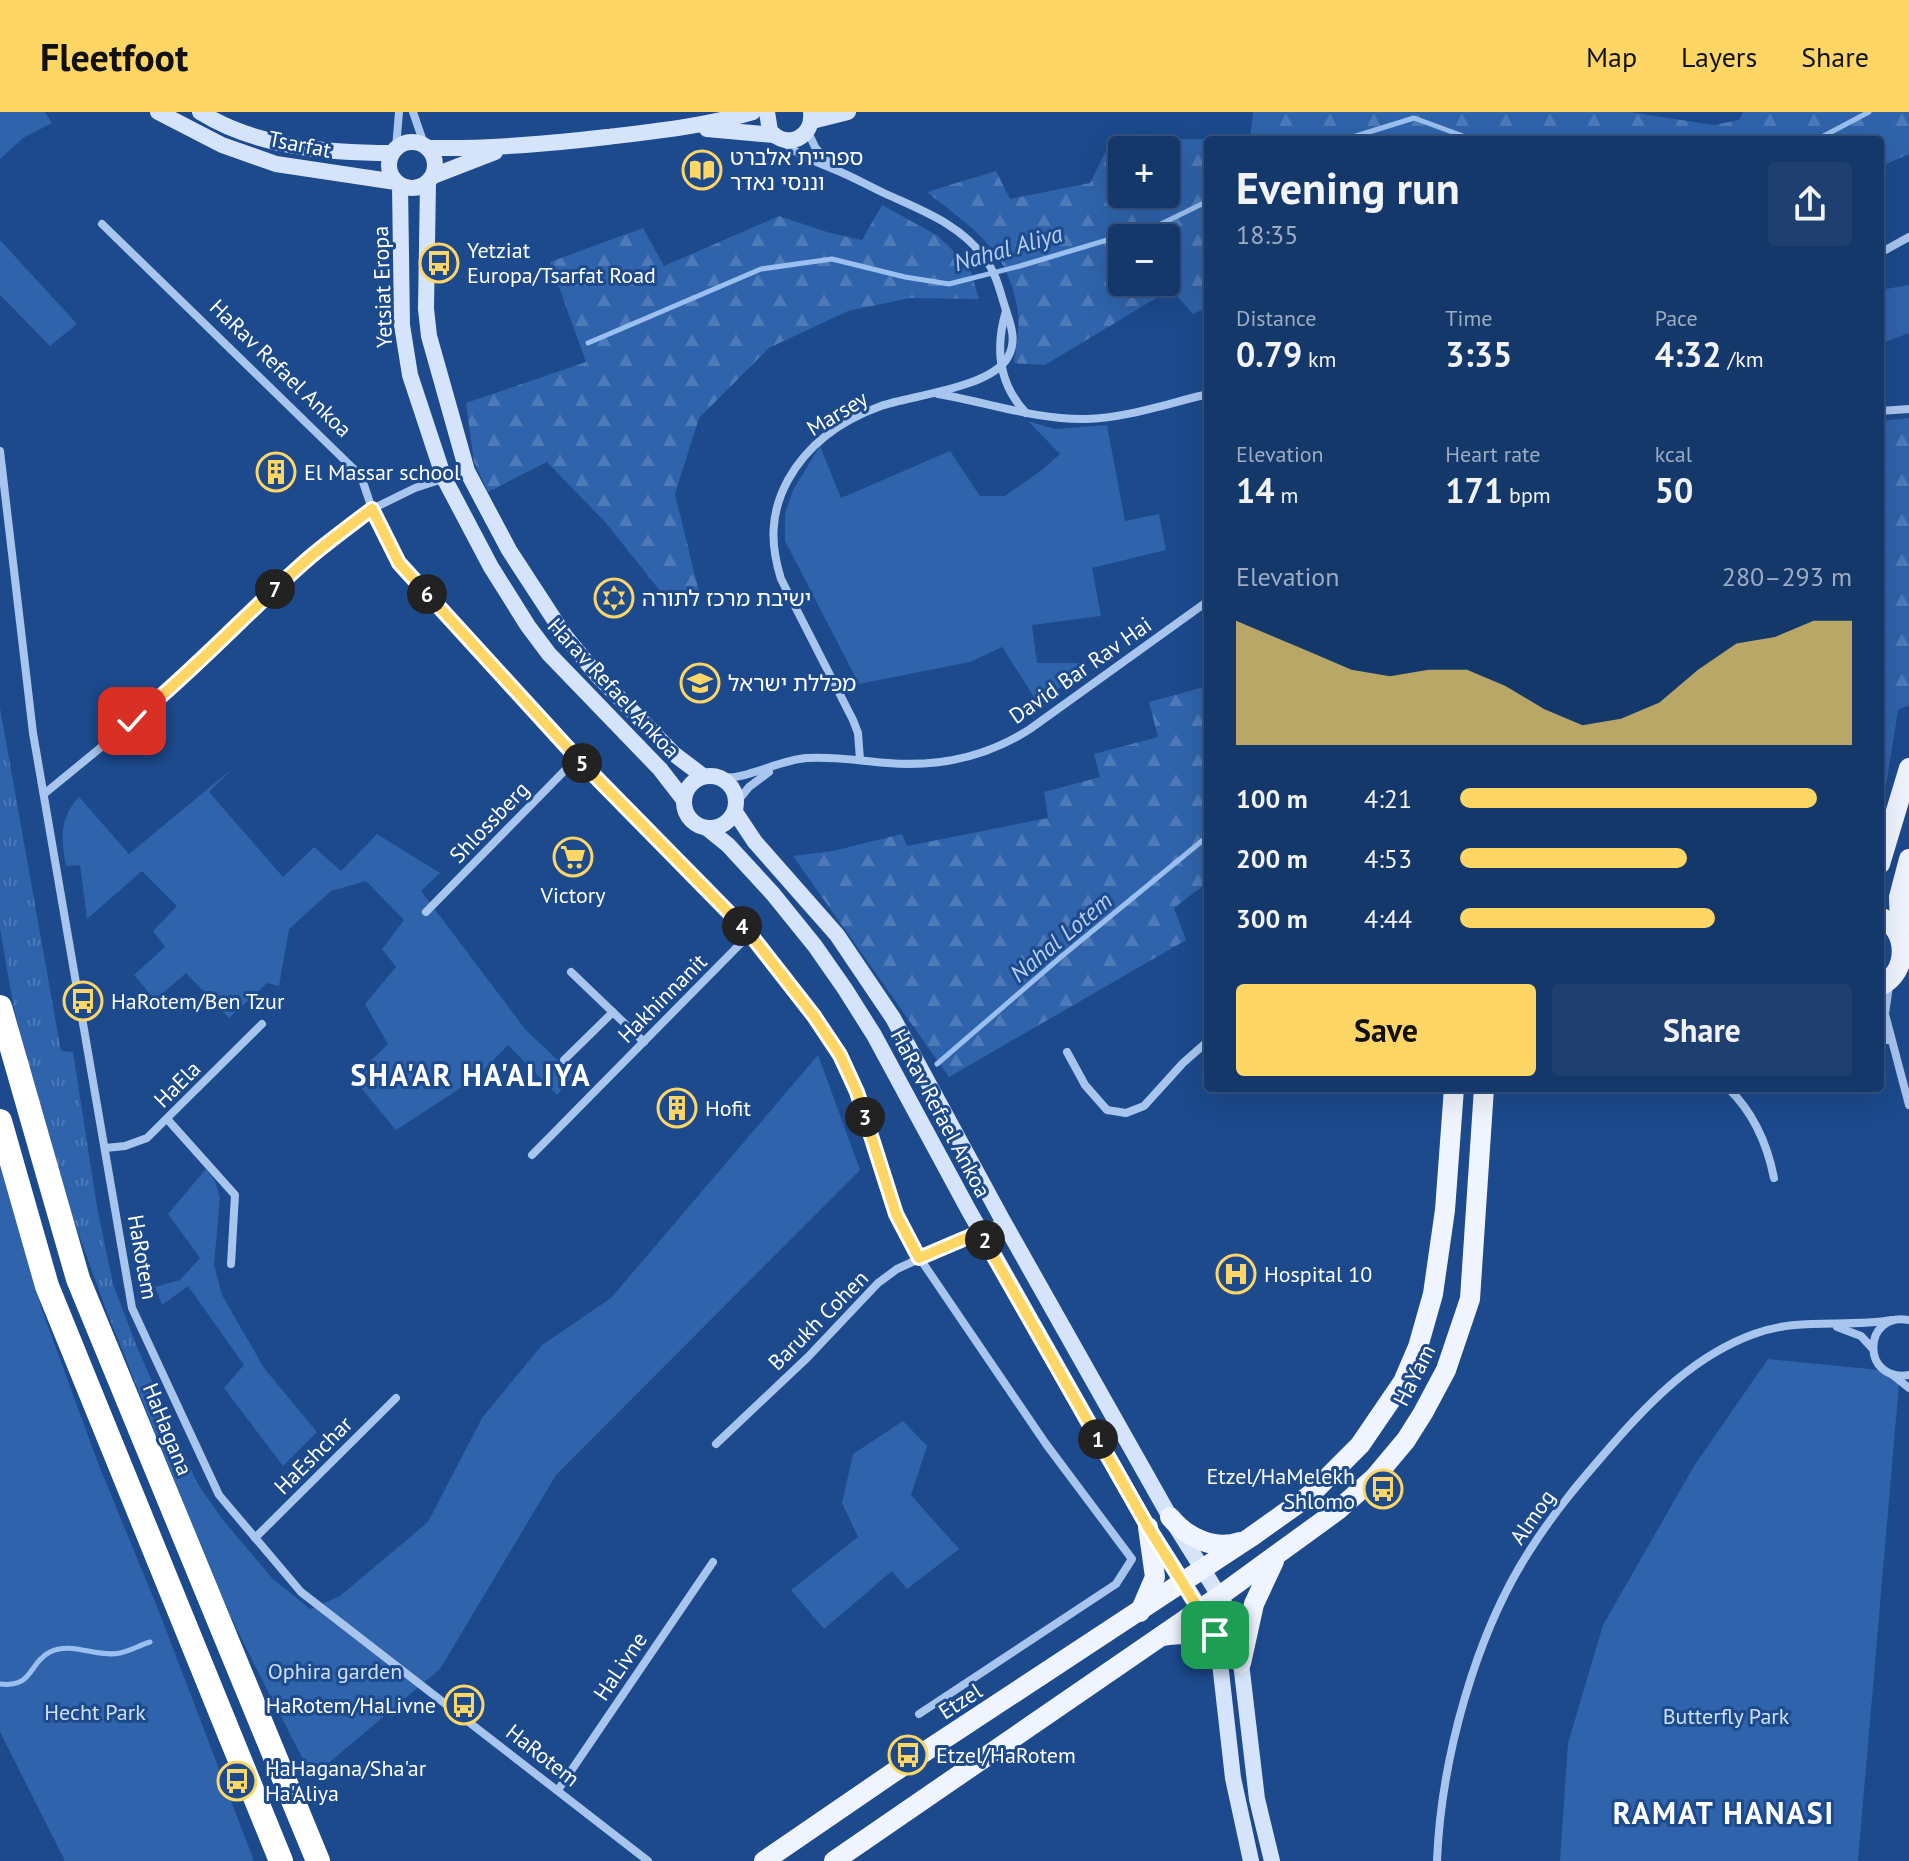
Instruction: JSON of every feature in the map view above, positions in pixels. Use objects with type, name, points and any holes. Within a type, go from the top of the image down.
[{"type":"highway","name":"HaHagana","points":[[0,1007],[78,1279],[318,1861]]},
{"type":"highway","points":[[0,1121],[47,1286],[281,1861]]},
{"type":"main road","points":[[1884,851],[1909,768]]},
{"type":"main road","points":[[1885,984],[1907,964],[1906,942],[1900,929],[1899,897],[1909,859]]},
{"type":"main road","points":[[1884,919],[1900,929]]},
{"type":"main road","name":"HaYam","points":[[1183,1582],[1310,1495],[1360,1445],[1403,1382],[1418,1347],[1433,1294],[1445,1210],[1454,1092]]},
{"type":"main road","name":"HaYam","points":[[1221,1595],[1338,1510],[1375,1477],[1406,1440],[1446,1370],[1470,1299],[1484,1092]]},
{"type":"main road","points":[[1170,1517],[1188,1535],[1208,1543],[1235,1544],[1251,1537]]},
{"type":"main road","points":[[1140,1612],[1155,1577],[1148,1527]]},
{"type":"main road","points":[[1241,1663],[1254,1604],[1277,1555]]},
{"type":"main road","name":"Etzel","points":[[764,1861],[1183,1582]]},
{"type":"main road","points":[[834,1861],[1221,1595]]},
{"type":"main road","points":[[1159,1637],[1169,1634],[1196,1636],[1219,1654]]},
{"type":"street","name":"Tsarfat","points":[[158,112],[222,145],[276,164],[398,184]]},
{"type":"street","name":"Tsarfat","points":[[200,112],[269,141],[309,148],[394,150]]},
{"type":"street","points":[[399,112],[389,171],[398,184],[414,188],[513,147]]},
{"type":"street","points":[[413,112],[435,161],[431,179]]},
{"type":"street","points":[[394,150],[409,142],[426,146],[513,147],[689,128],[753,112]]},
{"type":"street","points":[[767,112],[767,125],[777,137],[808,160],[939,219],[964,235],[990,265],[1006,310],[999,340],[1000,366],[1012,395],[1027,413]]},
{"type":"street","points":[[689,128],[795,140],[810,121],[848,112]]},
{"type":"street","points":[[810,121],[815,147],[835,170]]},
{"type":"street","name":"Yetsiat Eropa","points":[[431,179],[426,309],[429,336],[467,471]]},
{"type":"street","name":"Yetsiat Eropa","points":[[398,184],[403,334],[410,375],[444,478]]},
{"type":"street","name":"HaRav Refael Ankoa","points":[[102,224],[361,476],[372,509],[399,563],[577,758],[750,934],[814,1016],[840,1055],[857,1092],[896,1214],[919,1258],[1046,1444],[1132,1559]]},
{"type":"street","points":[[1884,251],[1909,237]]},
{"type":"street","name":"Marsey","points":[[860,760],[858,733],[853,720],[781,579],[773,548],[773,520],[784,487],[823,438],[849,421],[881,406],[974,381],[1000,366]]},
{"type":"street","name":"Marsey","points":[[933,394],[1066,418],[1097,418],[1204,395]]},
{"type":"street","points":[[1884,411],[1909,409]]},
{"type":"street","name":"HaRotem","points":[[0,451],[33,733],[132,1308],[219,1495],[301,1592],[648,1861]]},
{"type":"street","points":[[44,794],[182,681],[238,623],[310,557],[372,509],[415,488],[467,471]]},
{"type":"street","name":"Harav Refael Ankoa","points":[[467,471],[509,550],[565,636],[598,676],[674,754],[703,776]]},
{"type":"street","name":"Harav Refael Ankoa","points":[[444,478],[491,567],[528,626],[558,664],[660,769],[684,800]]},
{"type":"street","name":"David Bar Rav Hai","points":[[724,778],[748,776],[809,758],[939,763],[976,755],[1015,739],[1204,604]]},
{"type":"street","name":"Shlossberg","points":[[426,912],[577,758]]},
{"type":"street","name":"David Bar Rav Hai","points":[[736,807],[749,787],[776,767]]},
{"type":"street","points":[[703,776],[724,778],[735,791],[736,807],[724,825],[707,828],[692,821],[684,800],[688,786],[703,776]]},
{"type":"street","name":"HaRav Refael Ankoa","points":[[736,807],[745,829],[837,935],[893,1018],[1170,1517],[1221,1595],[1234,1622],[1257,1799],[1272,1861]]},
{"type":"street","name":"HaRav Refael Ankoa","points":[[707,828],[728,845],[773,894],[845,989],[874,1035],[980,1232],[1148,1527],[1212,1627],[1219,1654],[1233,1778],[1251,1861]]},
{"type":"street","name":"Hakhinnanit","points":[[532,1155],[750,934]]},
{"type":"street","points":[[571,972],[644,1042]]},
{"type":"street","points":[[1885,984],[1885,1014],[1909,1105]]},
{"type":"street","points":[[564,1060],[613,1012]]},
{"type":"street","name":"HaEla","points":[[105,1148],[125,1146],[147,1138],[262,1024]]},
{"type":"street","points":[[1884,1032],[1895,1055]]},
{"type":"street","points":[[1067,1052],[1085,1085],[1107,1110],[1126,1113],[1144,1106],[1204,1045]]},
{"type":"street","points":[[1732,1092],[1760,1131],[1774,1178]]},
{"type":"street","points":[[168,1120],[235,1195],[231,1264]]},
{"type":"street","name":"Barukh Cohen","points":[[716,1444],[808,1357],[878,1283],[919,1258],[1003,1221]]},
{"type":"street","points":[[1873,1350],[1877,1333],[1903,1319]]},
{"type":"street","name":"Almog","points":[[1437,1861],[1443,1799],[1468,1691],[1502,1600],[1528,1552],[1553,1516],[1626,1429],[1687,1371],[1713,1353],[1756,1333],[1799,1324],[1903,1319]]},
{"type":"street","name":"Almog","points":[[1820,1324],[1861,1336],[1873,1350],[1879,1366],[1894,1375]]},
{"type":"street","points":[[1894,1375],[1909,1375]]},
{"type":"street","points":[[1894,1375],[1909,1388]]},
{"type":"street","name":"HaEshchar","points":[[255,1538],[396,1398]]},
{"type":"street","name":"Etzel","points":[[919,1714],[1116,1584],[1132,1559]]},
{"type":"street","name":"HaLivne","points":[[558,1790],[713,1562]]},
{"type":"green space","points":[[0,112],[45,112],[52,123],[23,138],[0,159]]},
{"type":"green space","points":[[1253,112],[1629,112],[1714,125],[1739,120],[1743,112],[1909,112],[1909,154],[1884,165],[1884,136],[1250,136]]},
{"type":"green space","points":[[1180,139],[1204,139],[1204,309],[1193,314],[1177,296],[1180,296],[1180,224],[1108,224],[1108,296],[1159,296],[1045,365],[1014,363],[1018,319],[1006,272],[986,242],[927,192],[996,171],[1010,199],[1090,183],[1108,147],[1108,208],[1180,208]]},
{"type":"green space","points":[[882,205],[938,236],[969,266],[979,299],[910,298],[848,311],[769,348],[699,418],[675,494],[699,592],[669,602],[606,523],[547,462],[488,492],[474,462],[466,403],[586,362],[550,262],[643,228],[664,266],[779,216],[862,240]]},
{"type":"green space","points":[[0,240],[77,324],[50,346],[0,295]]},
{"type":"green space","points":[[1909,285],[1909,333],[1884,342],[1884,289]]},
{"type":"green space","points":[[1909,418],[1909,705],[1898,710],[1884,798],[1884,421]]},
{"type":"green space","points":[[1028,421],[1055,429],[1107,425],[1125,521],[1159,514],[1166,550],[1092,568],[1101,616],[1032,625],[1037,663],[1081,663],[1086,670],[1038,703],[1002,647],[970,662],[859,684],[785,541],[785,514],[793,490],[820,446],[841,498],[950,451],[980,496],[1005,496],[1060,454]]},
{"type":"green space","points":[[1204,687],[1204,885],[1174,908],[1186,940],[949,1077],[793,856],[833,851],[902,834],[907,846],[1048,818],[1044,792],[1100,777],[1094,754],[1158,737],[1149,702]]},
{"type":"green space","points":[[0,708],[61,1051],[73,1052],[97,1207],[113,1284],[197,1483],[179,1492],[73,1218],[48,1143],[14,1009],[0,929]]},
{"type":"green space","points":[[233,768],[209,792],[283,877],[314,847],[341,871],[377,834],[440,873],[421,891],[525,1029],[573,1075],[557,1095],[508,1045],[476,1078],[396,1130],[353,1078],[388,1044],[365,1004],[396,967],[382,949],[404,920],[366,881],[331,891],[289,929],[279,986],[267,983],[229,1018],[186,973],[155,1000],[134,975],[165,947],[153,931],[177,906],[142,871],[87,919],[80,865],[66,866],[63,847],[65,821],[79,797],[129,854]]},
{"type":"green space","name":"Ophira garden","points":[[818,1055],[860,1170],[556,1475],[440,1669],[312,1777],[224,1601],[179,1492],[197,1483],[223,1520],[272,1578],[310,1609],[340,1596],[428,1522],[482,1418],[542,1345],[611,1298]]},
{"type":"green space","name":"Hecht Park","points":[[0,1160],[42,1310],[98,1463],[160,1614],[254,1861],[65,1861],[0,1732]]},
{"type":"green space","points":[[206,1169],[215,1181],[220,1198],[214,1265],[222,1295],[264,1368],[317,1432],[283,1466],[224,1388],[244,1365],[188,1286],[162,1305],[155,1287],[180,1280],[200,1258],[168,1214]]},
{"type":"green space","name":"Butterfly Park","points":[[1768,1359],[1900,1372],[1858,1861],[1560,1861],[1568,1743],[1603,1625],[1694,1466]]},
{"type":"green space","points":[[903,1421],[927,1446],[911,1495],[959,1549],[907,1589],[892,1571],[824,1629],[791,1590],[858,1537],[842,1503],[853,1454]]},
{"type":"waterway","name":"Nahal Aliya","points":[[1824,136],[1869,112]]},
{"type":"waterway","name":"Nahal Aliya","points":[[1356,136],[1414,118],[1463,136]]},
{"type":"waterway","name":"Nahal Aliya","points":[[588,343],[761,269],[832,259],[949,284],[1161,224],[1204,203]]},
{"type":"waterway","name":"Nahal Lotem","points":[[937,1064],[1204,839]]},
{"type":"waterway","name":"Nahal Lotem","points":[[0,1684],[25,1679],[43,1657],[58,1649],[111,1654],[150,1642]]},
{"type":"place","name":"ספריית אלברט וננסי נאדר","points":[[702,170]]},
{"type":"place","name":"Yetziat Europa/Tsarfat Road","points":[[439,263]]},
{"type":"place","name":"El Massar school","points":[[276,472]]},
{"type":"place","name":"ישיבת מרכז לתורה","points":[[614,598]]},
{"type":"place","name":"מכללת ישראל","points":[[700,683]]},
{"type":"place","name":"Victory","points":[[573,857]]},
{"type":"place","name":"HaRotem/Ben Tzur","points":[[83,1001]]},
{"type":"place","name":"Hofit","points":[[677,1108]]},
{"type":"place","name":"Hospital 10","points":[[1236,1274]]},
{"type":"place","name":"Etzel/HaMelekh Shlomo","points":[[1383,1489]]},
{"type":"place","name":"HaRotem/HaLivne","points":[[464,1705]]},
{"type":"place","name":"Etzel/HaRotem","points":[[908,1755]]},
{"type":"place","name":"HaHagana/Sha'ar Ha'Aliya","points":[[237,1781]]},
{"type":"district","name":"SHA'AR HA'ALIYA","points":[[471,1074]]},
{"type":"district","name":"RAMAT HANASI","points":[[1724,1812]]},
{"type":"route","points":[[132,721],[182,681],[238,623],[310,557],[372,509],[399,563],[577,758],[750,934],[814,1016],[840,1055],[857,1092],[896,1214],[919,1258],[980,1232],[1148,1527],[1215,1635]]}]
